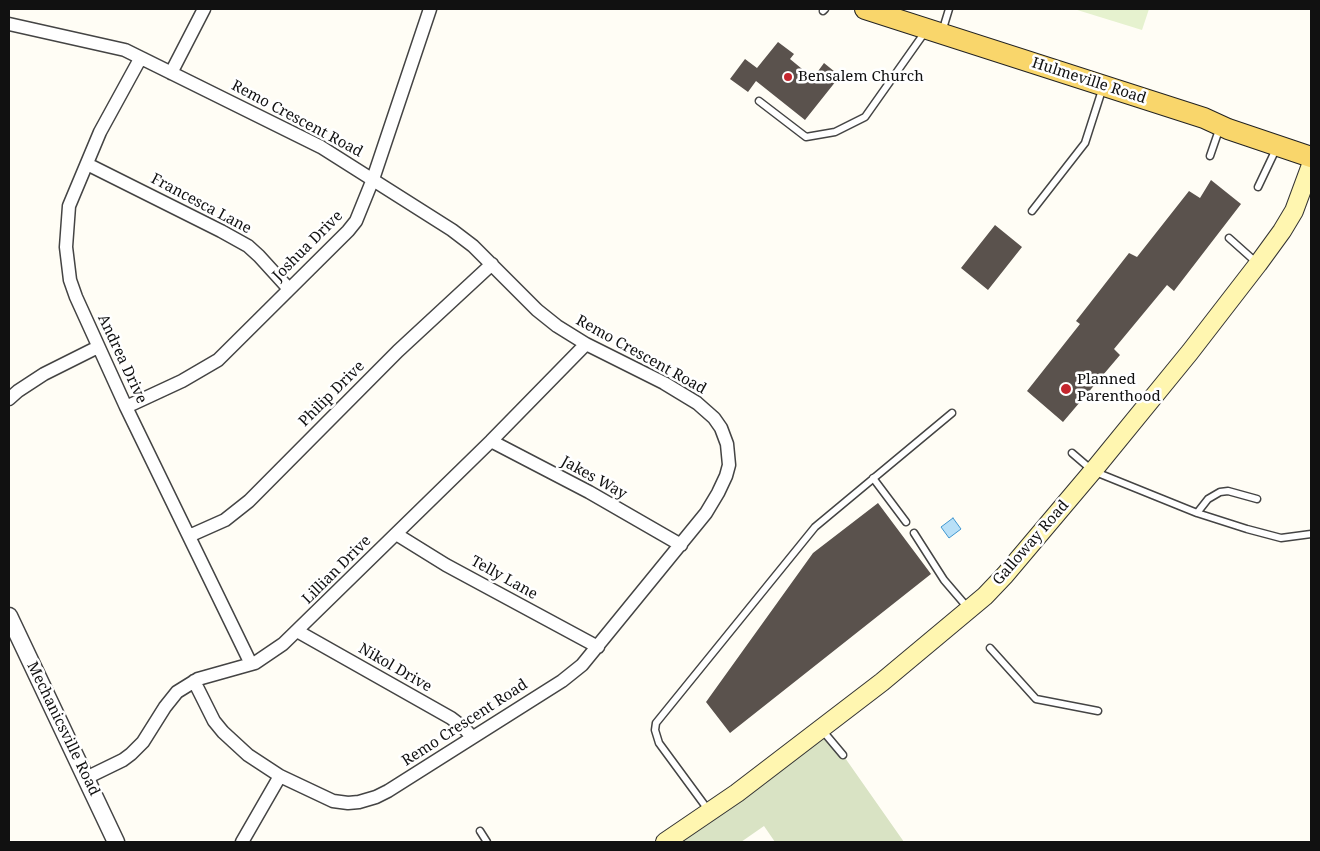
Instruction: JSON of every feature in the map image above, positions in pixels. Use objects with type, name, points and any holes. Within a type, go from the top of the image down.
[{"type":"main road","name":"Hulmeville Road","points":[[865,9],[1204,118],[1220,126],[1311,157]]},
{"type":"main road","name":"Galloway Road","points":[[665,842],[710,812],[889,676],[969,609],[1006,575],[1190,352],[1258,264],[1294,211],[1304,192],[1311,165]]},
{"type":"street","points":[[171,72],[204,9]]},
{"type":"street","name":"Joshua Drive","points":[[126,407],[182,381],[218,360],[356,221],[373,179],[430,9]]},
{"type":"street","name":"Remo Crescent Road","points":[[9,24],[115,47],[171,72],[320,147],[452,230],[473,246],[537,310],[557,326],[586,344],[664,384],[696,403],[714,418],[721,428],[729,453],[726,476],[706,513],[582,665],[562,681],[388,791],[359,802],[332,801],[280,776],[242,750],[222,732],[194,681]]},
{"type":"street","name":"Andrea Drive","points":[[140,58],[100,132],[69,206],[66,247],[70,280],[126,407],[252,664]]},
{"type":"street","name":"Francesca Lane","points":[[87,164],[248,246],[289,289]]},
{"type":"street","name":"Philip Drive","points":[[189,536],[225,520],[249,501],[398,351],[492,264]]},
{"type":"street","name":"Lillian Drive","points":[[86,778],[123,760],[131,754],[143,742],[177,692],[194,681],[252,664],[269,655],[297,631],[491,441],[586,344]]},
{"type":"street","points":[[9,399],[44,374],[98,347]]},
{"type":"street","name":"Jakes Way","points":[[491,441],[589,492],[681,545]]},
{"type":"street","name":"Telly Lane","points":[[396,534],[446,566],[598,647]]},
{"type":"street","name":"Mechanicsville Road","points":[[9,619],[116,842]]},
{"type":"street","name":"Nikol Drive","points":[[297,631],[451,718],[472,737]]},
{"type":"street","points":[[242,842],[280,776]]},
{"type":"lane","points":[[759,101],[806,137],[835,132],[865,117],[934,31],[949,9]]},
{"type":"lane","points":[[1032,210],[1085,143],[1104,86]]},
{"type":"lane","points":[[1210,156],[1220,126]]},
{"type":"lane","points":[[1258,187],[1277,146]]},
{"type":"lane","points":[[1229,238],[1258,264]]},
{"type":"lane","points":[[710,812],[659,743],[655,730],[656,723],[814,527],[952,413]]},
{"type":"lane","points":[[1072,453],[1093,471],[1247,530],[1281,538],[1311,534]]},
{"type":"lane","points":[[873,478],[906,522]]},
{"type":"lane","points":[[1197,512],[1208,499],[1220,492],[1228,491],[1257,499]]},
{"type":"lane","points":[[914,533],[944,580],[969,609]]},
{"type":"lane","points":[[990,648],[1036,699],[1098,711]]},
{"type":"lane","points":[[821,729],[843,755]]},
{"type":"lane","points":[[480,831],[487,842]]},
{"type":"green space","points":[[1074,9],[1149,9],[1142,30]]},
{"type":"green space","points":[[821,729],[843,755],[904,842],[775,842],[764,826],[741,842],[669,842]]},
{"type":"water","points":[[953,518],[961,529],[949,538],[941,527]]},
{"type":"building","points":[[778,42],[794,54],[790,59],[813,78],[824,63],[840,76],[805,120],[756,81],[748,92],[730,79],[745,59],[757,68]]},
{"type":"building","points":[[1211,180],[1241,204],[1174,291],[1167,285],[1114,349],[1120,355],[1063,422],[1027,391],[1080,324],[1076,321],[1129,253],[1137,257],[1189,191],[1200,198]]},
{"type":"building","points":[[995,225],[1022,247],[988,290],[961,268]]},
{"type":"building","points":[[878,503],[931,574],[730,733],[706,702],[813,553]]},
{"type":"place","name":"Bensalem Church","points":[[788,77]]},
{"type":"place","name":"Planned Parenthood","points":[[1066,389]]}]
